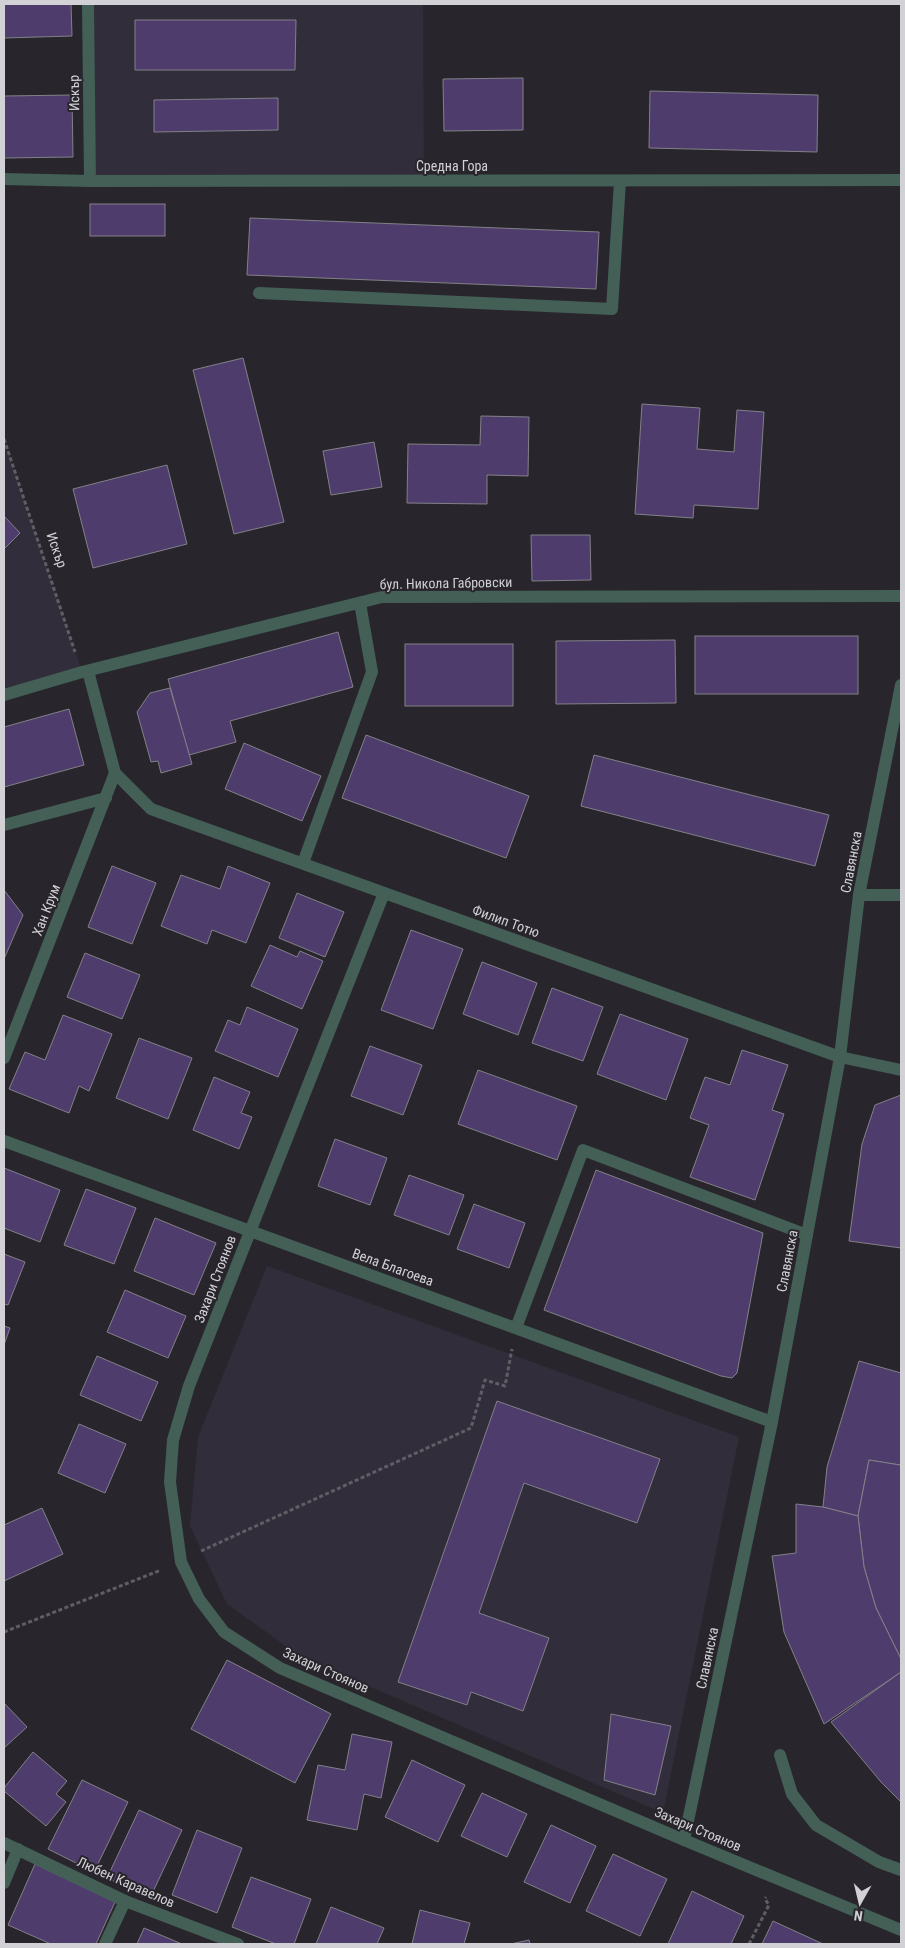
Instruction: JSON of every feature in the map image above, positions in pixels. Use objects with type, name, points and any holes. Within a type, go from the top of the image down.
[{"type":"street","name":"Искър","points":[[88,4],[90,181]]},
{"type":"street","name":"Средна Гора","points":[[4,179],[90,181],[901,180]]},
{"type":"street","points":[[259,294],[612,309],[620,181]]},
{"type":"street","name":"бул. Никола Габровски","points":[[4,695],[85,671],[382,597],[901,596]]},
{"type":"street","points":[[303,863],[372,672],[360,603]]},
{"type":"street","points":[[85,671],[115,773]]},
{"type":"street","name":"Славянска","points":[[684,1840],[772,1422],[840,1057],[859,895],[901,685]]},
{"type":"street","name":"Филип Тотю","points":[[115,773],[151,809],[840,1057],[901,1070]]},
{"type":"street","name":"Хан Крум","points":[[4,1058],[115,773]]},
{"type":"street","points":[[4,825],[106,798]]},
{"type":"street","name":"Захари Стоянов","points":[[384,893],[190,1386],[173,1440],[170,1482],[181,1562],[199,1599],[224,1632],[280,1668],[901,1930]]},
{"type":"street","points":[[859,895],[901,894]]},
{"type":"street","name":"Вела Благоева","points":[[4,1141],[772,1422]]},
{"type":"street","points":[[516,1328],[583,1150],[807,1235]]},
{"type":"street","points":[[780,1756],[792,1794],[816,1825],[879,1862],[901,1870]]},
{"type":"street","name":"Любен Каравелов","points":[[4,1842],[125,1901],[236,1944]]},
{"type":"street","points":[[4,1884],[18,1850]]},
{"type":"street","points":[[105,1944],[125,1901]]},
{"type":"path","name":"Искър","points":[[4,439],[85,671]]},
{"type":"path","points":[[211,1546],[471,1428],[485,1380],[505,1386],[516,1328]]},
{"type":"path","points":[[4,1632],[181,1562]]},
{"type":"path","points":[[749,1944],[769,1905],[765,1899],[768,1893]]},
{"type":"shaded area","points":[[91,4],[423,4],[424,181],[96,177]]},
{"type":"shaded area","points":[[4,439],[82,672],[4,695]]},
{"type":"shaded area","points":[[267,1266],[739,1437],[663,1813],[301,1657],[227,1604],[190,1526],[198,1437]]},
{"type":"building","points":[[4,4],[71,4],[72,36],[4,38]]},
{"type":"building","points":[[135,20],[296,20],[295,70],[135,70]]},
{"type":"building","points":[[523,78],[523,130],[444,131],[443,79]]},
{"type":"building","points":[[650,91],[818,95],[817,152],[649,148]]},
{"type":"building","points":[[72,95],[73,157],[4,158],[4,96]]},
{"type":"building","points":[[278,98],[278,130],[154,132],[154,100]]},
{"type":"building","points":[[90,204],[165,204],[165,236],[90,236]]},
{"type":"building","points":[[250,218],[599,232],[596,289],[247,275]]},
{"type":"building","points":[[243,358],[284,522],[234,534],[193,370]]},
{"type":"building","points":[[642,404],[700,408],[697,449],[734,452],[737,410],[764,412],[758,509],[694,505],[693,518],[635,514]]},
{"type":"building","points":[[481,416],[529,417],[528,476],[487,475],[487,504],[407,503],[408,444],[480,445]]},
{"type":"building","points":[[374,442],[382,487],[331,495],[323,451]]},
{"type":"building","points":[[167,465],[187,544],[93,568],[73,489]]},
{"type":"building","points":[[4,516],[20,533],[4,549]]},
{"type":"building","points":[[531,535],[590,535],[591,580],[532,581]]},
{"type":"building","points":[[338,632],[353,687],[230,721],[236,742],[189,755],[168,679]]},
{"type":"building","points":[[695,636],[858,636],[858,694],[695,694]]},
{"type":"building","points":[[675,640],[676,703],[556,704],[556,641]]},
{"type":"building","points":[[405,644],[513,644],[513,706],[405,706]]},
{"type":"building","points":[[170,688],[192,764],[161,773],[158,761],[151,762],[137,712],[150,693]]},
{"type":"building","points":[[69,709],[84,765],[4,787],[4,727]]},
{"type":"building","points":[[366,735],[529,796],[506,858],[342,798]]},
{"type":"building","points":[[244,743],[321,776],[302,821],[225,789]]},
{"type":"building","points":[[594,755],[829,815],[815,866],[581,806]]},
{"type":"building","points":[[112,866],[156,883],[132,944],[88,927]]},
{"type":"building","points":[[228,866],[270,883],[246,943],[212,930],[207,944],[161,926],[181,875],[220,889]]},
{"type":"building","points":[[4,890],[23,915],[4,959]]},
{"type":"building","points":[[297,893],[344,912],[325,957],[279,938]]},
{"type":"building","points":[[411,930],[463,949],[433,1029],[381,1010]]},
{"type":"building","points":[[270,945],[297,957],[300,951],[323,961],[302,1009],[251,986]]},
{"type":"building","points":[[85,953],[140,975],[122,1019],[67,997]]},
{"type":"building","points":[[482,962],[537,983],[518,1035],[463,1014]]},
{"type":"building","points":[[552,988],[603,1007],[583,1061],[532,1043]]},
{"type":"building","points":[[247,1007],[298,1029],[278,1077],[215,1051],[228,1020],[240,1025]]},
{"type":"building","points":[[620,1014],[688,1039],[666,1100],[597,1074]]},
{"type":"building","points":[[63,1015],[112,1034],[89,1091],[79,1086],[69,1113],[9,1089],[25,1052],[45,1060]]},
{"type":"building","points":[[139,1038],[192,1058],[168,1119],[116,1098]]},
{"type":"building","points":[[370,1046],[422,1065],[403,1115],[351,1096]]},
{"type":"building","points":[[742,1050],[788,1065],[772,1110],[784,1114],[755,1200],[690,1177],[709,1125],[690,1118],[705,1077],[730,1085]]},
{"type":"building","points":[[478,1070],[577,1106],[557,1160],[458,1124]]},
{"type":"building","points":[[214,1077],[250,1092],[241,1113],[252,1117],[239,1149],[193,1130]]},
{"type":"building","points":[[901,1095],[901,1248],[849,1241],[862,1144],[875,1105]]},
{"type":"building","points":[[335,1139],[387,1158],[370,1205],[318,1186]]},
{"type":"building","points":[[4,1168],[60,1190],[40,1242],[4,1228]]},
{"type":"building","points":[[596,1170],[763,1233],[737,1373],[732,1378],[721,1376],[544,1310]]},
{"type":"building","points":[[409,1175],[464,1195],[449,1235],[394,1215]]},
{"type":"building","points":[[86,1189],[136,1208],[114,1264],[64,1245]]},
{"type":"building","points":[[474,1204],[525,1223],[509,1268],[457,1249]]},
{"type":"building","points":[[155,1218],[216,1243],[194,1295],[134,1271]]},
{"type":"building","points":[[4,1254],[25,1262],[8,1305],[4,1304]]},
{"type":"building","points":[[125,1290],[186,1316],[168,1358],[107,1332]]},
{"type":"building","points":[[4,1326],[10,1328],[4,1345]]},
{"type":"building","points":[[97,1356],[158,1382],[141,1421],[80,1395]]},
{"type":"building","points":[[859,1361],[901,1373],[901,1463],[900,1465],[869,1460],[858,1516],[823,1507],[827,1467]]},
{"type":"building","points":[[497,1401],[660,1459],[637,1523],[524,1483],[479,1613],[549,1638],[523,1711],[471,1692],[467,1705],[398,1682]]},
{"type":"building","points":[[79,1424],[126,1444],[105,1493],[58,1473]]},
{"type":"building","points":[[869,1460],[900,1465],[901,1463],[901,1659],[876,1608],[864,1567],[858,1516]]},
{"type":"building","points":[[796,1504],[823,1507],[858,1516],[864,1567],[876,1608],[901,1659],[901,1672],[824,1724],[784,1632],[772,1556],[796,1553]]},
{"type":"building","points":[[42,1508],[63,1554],[4,1581],[4,1525]]},
{"type":"building","points":[[227,1660],[331,1714],[295,1783],[191,1729]]},
{"type":"building","points":[[901,1672],[901,1802],[881,1782],[831,1722]]},
{"type":"building","points":[[4,1703],[27,1727],[4,1748]]},
{"type":"building","points":[[611,1714],[671,1726],[655,1795],[604,1780]]},
{"type":"building","points":[[352,1734],[392,1742],[381,1798],[364,1794],[357,1830],[307,1820],[318,1765],[345,1770]]},
{"type":"building","points":[[33,1752],[67,1781],[56,1794],[66,1802],[46,1826],[4,1791],[4,1788]]},
{"type":"building","points":[[412,1760],[465,1785],[438,1842],[385,1817]]},
{"type":"building","points":[[82,1780],[128,1802],[94,1872],[48,1849]]},
{"type":"building","points":[[482,1793],[527,1814],[507,1857],[461,1836]]},
{"type":"building","points":[[139,1810],[182,1830],[150,1898],[107,1878]]},
{"type":"building","points":[[551,1825],[596,1846],[570,1903],[524,1882]]},
{"type":"building","points":[[197,1830],[242,1848],[217,1913],[172,1895]]},
{"type":"building","points":[[613,1854],[667,1879],[640,1936],[586,1911]]},
{"type":"building","points":[[35,1864],[115,1902],[96,1944],[51,1944],[8,1925]]},
{"type":"building","points":[[251,1877],[311,1899],[294,1944],[276,1944],[232,1927]]},
{"type":"building","points":[[692,1891],[744,1916],[731,1944],[668,1944]]},
{"type":"building","points":[[331,1907],[384,1928],[377,1944],[316,1944]]},
{"type":"building","points":[[420,1910],[470,1923],[464,1944],[412,1944]]},
{"type":"building","points":[[773,1921],[823,1944],[762,1944]]},
{"type":"building","points":[[144,1928],[182,1944],[137,1944]]},
{"type":"building","points":[[529,1940],[530,1944],[511,1944]]}]
